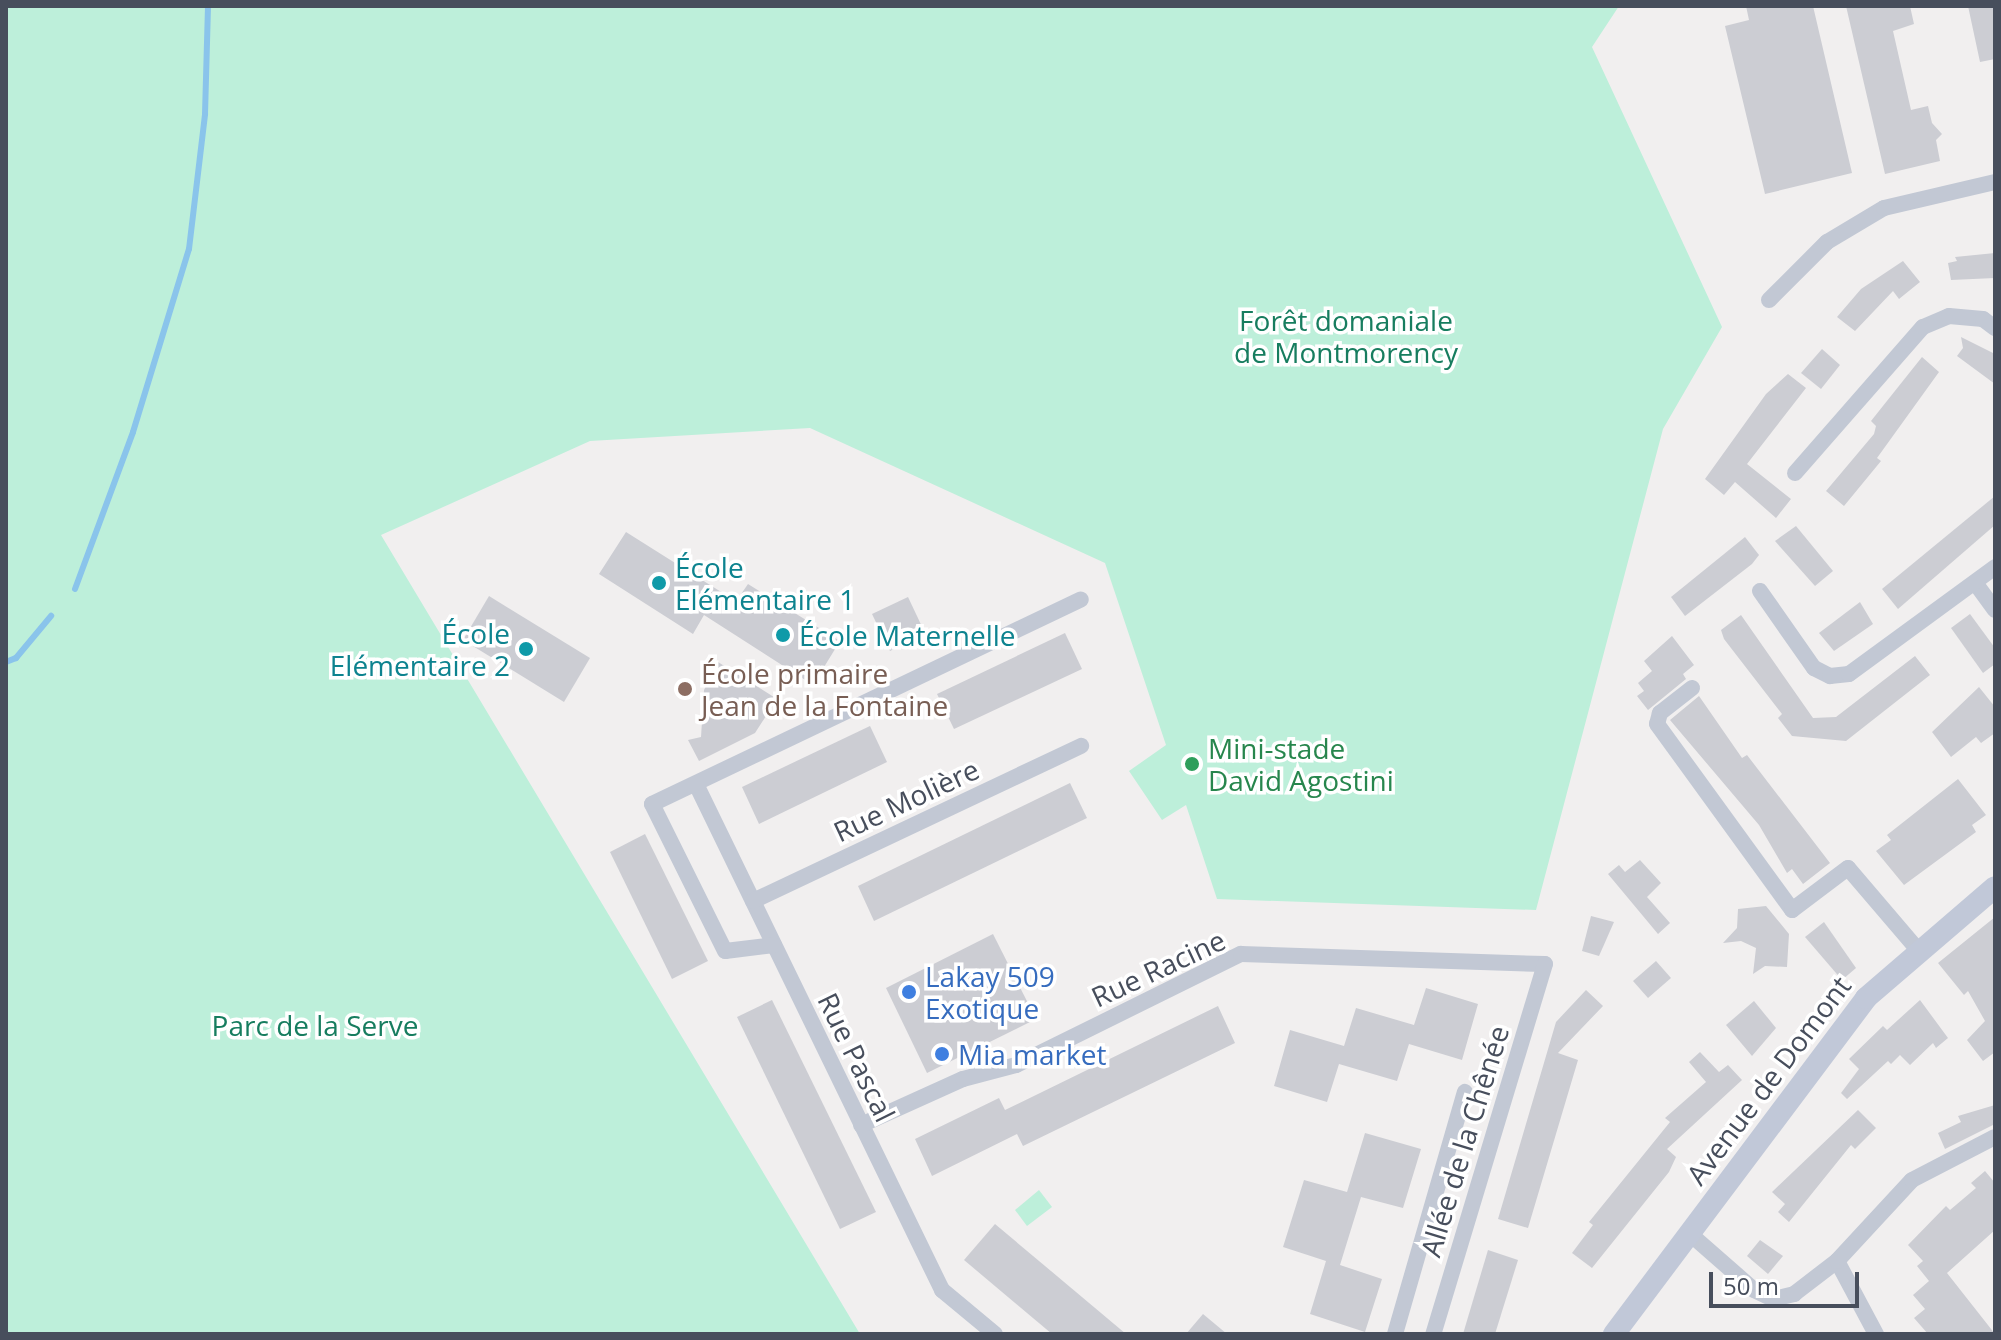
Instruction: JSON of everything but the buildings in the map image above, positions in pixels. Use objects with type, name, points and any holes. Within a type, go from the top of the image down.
[{"type":"main road","name":"Avenue de Domont","points":[[1614,1334],[1841,1028],[1918,950],[1995,887]]},
{"type":"street","points":[[1769,300],[1827,242],[1884,208],[1995,182]]},
{"type":"street","points":[[1795,473],[1923,327],[1949,316],[1983,319],[1995,328]]},
{"type":"street","points":[[1760,591],[1814,668],[1830,676],[1849,674],[1976,584],[1995,567]]},
{"type":"street","points":[[1976,584],[1995,610]]},
{"type":"street","points":[[774,945],[725,951],[652,804],[1081,599]]},
{"type":"street","points":[[1692,688],[1660,713],[1657,724],[1792,910],[1848,868],[1918,950]]},
{"type":"street","name":"Rue Molière","points":[[753,901],[1081,746]]},
{"type":"street","name":"Rue Pascal","points":[[696,784],[942,1290],[995,1334]]},
{"type":"street","name":"Rue Racine","points":[[861,1125],[963,1079],[1016,1065],[1241,954],[1545,964]]},
{"type":"street","name":"Allée de la Chênée","points":[[1433,1334],[1545,964]]},
{"type":"street","points":[[1395,1334],[1465,1092]]},
{"type":"street","points":[[1689,1233],[1754,1290],[1773,1299],[1794,1294],[1837,1261],[1912,1180],[1995,1137]]},
{"type":"street","points":[[1837,1261],[1876,1334]]},
{"type":"green space","name":"Forêt domaniale de Montmorency","points":[[6,6],[1619,6],[1592,47],[1722,327],[1663,429],[1536,910],[1217,899],[1186,805],[1162,820],[1129,771],[1166,745],[1105,563],[810,428],[590,441],[381,535],[860,1334],[6,1334]]},
{"type":"green space","points":[[1039,1190],[1052,1207],[1027,1226],[1015,1210]]},
{"type":"waterway","points":[[75,589],[133,432],[189,249],[205,114],[208,6]]},
{"type":"waterway","points":[[6,662],[16,658],[51,616]]},
{"type":"place","name":"École Elémentaire 1","points":[[659,583]]},
{"type":"place","name":"École Maternelle","points":[[783,635]]},
{"type":"place","name":"École Elémentaire 2","points":[[526,649]]},
{"type":"place","name":"École primaire Jean de la Fontaine","points":[[685,689]]},
{"type":"place","name":"Mini-stade David Agostini","points":[[1192,764]]},
{"type":"place","name":"Lakay 509 Exotique","points":[[909,992]]},
{"type":"place","name":"Mia market","points":[[942,1054]]},
{"type":"park label","name":"Parc de la Serve","points":[[315,1025]]}]
